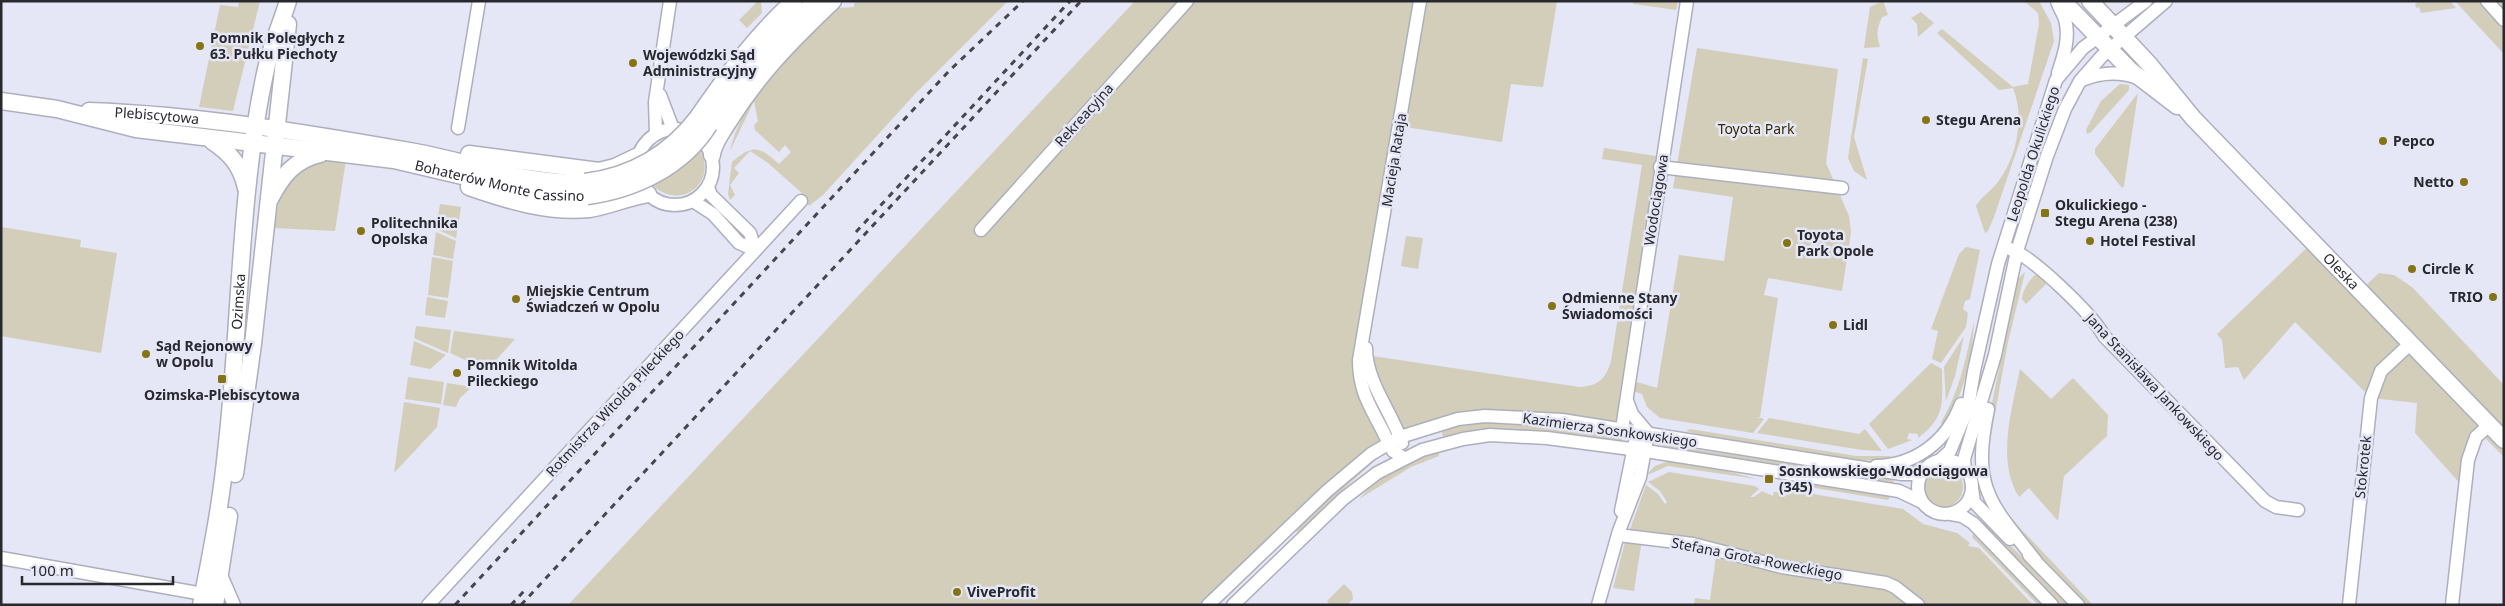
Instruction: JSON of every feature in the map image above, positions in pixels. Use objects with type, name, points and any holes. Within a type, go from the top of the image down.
[{"type":"main road","name":"Ozimska","points":[[206,601],[226,451],[247,199],[254,144],[267,67],[289,1]]},
{"type":"main road","name":"Ozimska","points":[[206,601],[220,574],[253,344],[273,147],[284,74],[289,1]]},
{"type":"main road","name":"Bohaterów Monte Cassino","points":[[704,121],[740,58],[794,1]]},
{"type":"main road","name":"Bohaterów Monte Cassino","points":[[257,126],[414,158],[586,189],[630,172],[654,159],[704,121],[764,50],[816,1]]},
{"type":"main road","points":[[712,155],[715,144],[754,83],[777,55],[833,1]]},
{"type":"main road","name":"Oleska","points":[[2063,1],[2108,49],[2140,79],[2193,118]]},
{"type":"main road","name":"Oleska","points":[[2090,1],[2119,31],[2193,118],[2504,440]]},
{"type":"main road","name":"Plebiscytowa","points":[[1,100],[56,109],[136,129],[254,144]]},
{"type":"main road","name":"Plebiscytowa","points":[[56,109],[188,117],[257,126]]},
{"type":"main road","points":[[208,138],[229,153],[236,162],[244,178],[247,199]]},
{"type":"main road","name":"Bohaterów Monte Cassino","points":[[254,144],[414,158]]},
{"type":"main road","points":[[266,208],[280,181],[292,167],[308,157],[329,152]]},
{"type":"main road","points":[[414,158],[466,154],[599,171],[615,168],[638,156]]},
{"type":"main road","points":[[414,158],[444,178],[497,197],[533,205],[589,208],[648,194]]},
{"type":"street","points":[[458,128],[479,1]]},
{"type":"street","points":[[656,134],[655,102],[657,83],[670,1]]},
{"type":"street","name":"Rekreacyjna","points":[[981,230],[1187,1]]},
{"type":"street","name":"Macieja Rataja","points":[[1404,458],[1398,456],[1394,440],[1360,384],[1359,360],[1420,1]]},
{"type":"street","name":"Wodociągowa","points":[[1622,430],[1660,167],[1687,1]]},
{"type":"street","points":[[2056,80],[2066,49],[2067,35],[2065,18],[2057,1]]},
{"type":"street","points":[[2119,31],[2146,1]]},
{"type":"street","points":[[2119,31],[2166,1]]},
{"type":"street","points":[[2487,1],[2504,20]]},
{"type":"street","name":"Leopolda Okulickiego","points":[[1940,460],[1950,451],[1968,408],[1989,299],[2003,247],[2056,80],[2083,48],[2097,37],[2119,31]]},
{"type":"street","name":"Leopolda Okulickiego","points":[[1965,469],[1964,459],[1967,446],[1978,419],[1996,356],[2017,252],[2057,127],[2080,81],[2108,49],[2119,31]]},
{"type":"street","points":[[2080,81],[2100,74],[2117,73],[2140,79]]},
{"type":"street","points":[[657,83],[664,108],[673,129]]},
{"type":"street","points":[[673,129],[686,130],[697,135],[706,144],[712,155],[714,172],[708,187],[693,201],[674,206],[656,200],[648,194],[641,184],[637,172],[638,156],[642,148],[656,134],[673,129]]},
{"type":"street","points":[[1660,167],[1842,188]]},
{"type":"street","points":[[708,187],[711,195],[750,233],[755,250]]},
{"type":"street","points":[[693,201],[713,214],[739,243],[755,250]]},
{"type":"street","name":"Rotmistrza Witolda Pileckiego","points":[[428,605],[801,201]]},
{"type":"street","points":[[2003,247],[2017,252]]},
{"type":"street","name":"Jana Stanisława Jankowskiego","points":[[2017,252],[2063,290],[2193,428],[2266,502],[2276,507],[2298,510]]},
{"type":"street","name":"Stokrotek","points":[[2349,605],[2370,404],[2382,371],[2411,344]]},
{"type":"street","points":[[1996,356],[1981,450],[1983,474],[1994,509],[2035,560]]},
{"type":"street","points":[[1849,465],[1894,464],[1909,460],[1934,446],[1951,424],[1974,371]]},
{"type":"street","points":[[1598,605],[1618,533],[1640,477],[1640,450],[1643,432],[1632,414],[1626,399]]},
{"type":"street","name":"Kazimierza Sosnkowskiego","points":[[1208,605],[1326,490],[1371,454],[1394,440],[1458,419],[1485,416],[1562,420],[1907,475],[1925,469]]},
{"type":"street","points":[[2452,605],[2469,454],[2476,437],[2488,425]]},
{"type":"street","name":"Kazimierza Sosnkowskiego","points":[[1234,605],[1343,499],[1377,473],[1404,458],[1448,442],[1490,436],[1547,438],[1640,450],[1899,491],[1910,494],[1922,502]]},
{"type":"street","points":[[2052,605],[1973,523],[1962,516],[1936,513],[1922,502],[1918,488],[1920,476],[1925,469],[1940,460],[1955,462],[1965,469],[1970,477],[1974,502],[2035,560],[2078,605]]},
{"type":"street","points":[[1951,514],[1966,504],[1972,488]]},
{"type":"street","name":"Stefana Grota-Roweckiego","points":[[1618,533],[1693,544],[1782,567],[1886,583],[1895,587],[1918,605]]},
{"type":"street","points":[[1,558],[206,601]]},
{"type":"street","points":[[220,574],[234,605]]},
{"type":"green space","points":[[239,1],[260,1],[233,111],[199,107],[220,5],[238,7]]},
{"type":"green space","points":[[758,1],[761,1],[762,13],[747,28],[739,20]]},
{"type":"green space","points":[[857,1],[1008,1],[915,94],[823,195],[809,206],[802,193],[768,163],[750,151],[734,168],[739,173],[730,185],[735,195],[730,200],[728,194],[732,162],[739,156],[751,150],[761,151],[779,164],[791,152],[785,145],[779,152],[755,130],[754,125],[758,121],[754,101],[730,151],[737,130],[759,90],[806,38],[839,8],[854,7],[854,3]]},
{"type":"green space","points":[[1135,1],[1557,1],[1543,87],[1511,84],[1502,142],[1399,126],[1359,360],[1389,444],[1208,605],[568,605]]},
{"type":"green space","points":[[1632,1],[1678,1],[1676,10],[1634,4]]},
{"type":"green space","points":[[1883,1],[1888,15],[1882,17],[1878,28],[1880,47],[1864,48],[1870,7]]},
{"type":"green space","points":[[2024,1],[2039,1],[2051,23],[2054,41],[1994,217],[1988,231],[1985,233],[1976,206],[1997,183],[2010,162],[2017,137],[2017,99],[2013,88],[1999,90],[1937,33],[1942,29],[2013,87],[2028,84],[2039,24],[2038,13]]},
{"type":"green space","points":[[2418,1],[2450,1],[2456,8],[2421,13],[2419,7],[2416,8],[2415,4]]},
{"type":"green space","points":[[2455,1],[2504,1],[2504,54]]},
{"type":"green space","points":[[1921,12],[1934,23],[1918,37],[1917,24],[1911,18]]},
{"type":"green space","name":"Toyota Park","points":[[1697,48],[1838,69],[1826,163],[1849,216],[1851,232],[1842,291],[1768,278],[1764,295],[1778,298],[1760,417],[1757,417],[1764,419],[1753,433],[1660,418],[1647,407],[1642,394],[1633,391],[1637,382],[1657,388],[1679,255],[1724,261],[1733,197],[1673,188]]},
{"type":"green space","points":[[1863,58],[1868,59],[1854,137],[1867,180],[1854,171],[1848,158]]},
{"type":"green space","points":[[2120,84],[2129,85],[2129,90],[2091,132],[2087,134],[2086,130],[2101,101]]},
{"type":"green space","points":[[2138,93],[2124,186],[2122,188],[2095,154],[2095,149]]},
{"type":"green space","points":[[673,137],[700,150],[704,162],[704,174],[700,183],[683,195],[661,192],[651,183],[651,150],[657,144]]},
{"type":"green space","points":[[1604,148],[1662,157],[1622,429],[1485,416],[1400,437],[1366,355],[1580,387],[1596,383],[1607,373],[1611,361],[1642,165],[1602,159]]},
{"type":"green space","points":[[323,159],[346,160],[335,231],[273,228],[280,197],[293,172]]},
{"type":"green space","points":[[440,204],[461,207],[456,238],[436,229]]},
{"type":"green space","points":[[1,227],[81,240],[80,247],[117,253],[101,353],[1,336]]},
{"type":"green space","points":[[436,232],[456,241],[453,259],[433,255]]},
{"type":"green space","points":[[1406,236],[1423,238],[1418,269],[1401,266]]},
{"type":"green space","points":[[2313,242],[2360,291],[2379,273],[2394,275],[2412,287],[2504,385],[2504,457],[2480,433],[2464,488],[2415,433],[2417,403],[2371,398],[2295,322],[2244,380],[2238,367],[2225,368],[2222,340],[2217,334]]},
{"type":"green space","points":[[1966,247],[1980,250],[1970,299],[1965,301],[1963,309],[1968,313],[1966,327],[1941,363],[1932,359],[1938,331],[1931,329],[1959,254]]},
{"type":"green space","points":[[432,257],[453,261],[448,298],[428,295]]},
{"type":"green space","points":[[2025,272],[2008,342],[1990,441],[1984,443],[2017,280]]},
{"type":"green space","points":[[2037,274],[2046,280],[2046,284],[2026,304],[2022,299],[2023,293],[2029,281]]},
{"type":"green space","points":[[427,297],[448,301],[445,318],[425,315]]},
{"type":"green space","points":[[1974,322],[1966,377],[1943,427],[1941,422],[1958,386]]},
{"type":"green space","points":[[416,326],[451,330],[448,353],[414,338]]},
{"type":"green space","points":[[454,331],[515,339],[487,370],[450,353]]},
{"type":"green space","points":[[1964,336],[1955,376],[1946,401],[1944,367]]},
{"type":"green space","points":[[414,341],[446,355],[430,369],[410,365]]},
{"type":"green space","points":[[1931,363],[1942,369],[1942,399],[1938,415],[1934,422],[1918,438],[1918,434],[1909,433],[1907,439],[1912,440],[1888,449],[1869,424]]},
{"type":"green space","points":[[2020,369],[2051,399],[2073,378],[2108,415],[2107,436],[2064,476],[2058,521],[2029,488],[2019,497],[2012,483],[2008,467],[2007,451],[2010,417]]},
{"type":"green space","points":[[408,377],[444,382],[441,404],[405,399]]},
{"type":"green space","points":[[447,383],[472,387],[460,398],[456,407],[443,405]]},
{"type":"green space","points":[[404,402],[440,408],[437,427],[394,473]]},
{"type":"green space","points":[[1769,418],[1859,434],[1865,429],[1882,451],[1862,450],[1757,433]]},
{"type":"green space","points":[[1493,421],[1558,427],[1622,436],[1622,442],[1499,429],[1484,429],[1443,438],[1441,428]]},
{"type":"green space","points":[[1690,429],[1856,456],[1890,456],[1892,459],[1860,461],[1711,438],[1686,431]]},
{"type":"green space","points":[[1663,445],[1894,477],[1893,483],[1663,448]]},
{"type":"green space","points":[[1438,450],[1439,456],[1411,467],[1359,499],[1378,479],[1403,464]]},
{"type":"green space","points":[[1380,456],[1298,533],[1295,529],[1351,476]]},
{"type":"green space","points":[[1669,461],[1719,469],[1757,479],[1668,466],[1645,476],[1655,466]]},
{"type":"green space","points":[[1943,467],[1957,473],[1963,487],[1957,501],[1943,507],[1929,501],[1923,487],[1929,473]]},
{"type":"green space","points":[[1669,472],[1755,486],[1759,489],[1750,497],[1754,497],[1762,491],[1773,496],[1774,492],[1801,492],[1903,509],[1923,524],[1957,533],[1970,543],[1968,546],[1979,548],[2033,605],[1694,605],[1695,598],[1710,600],[1717,549],[1642,539],[1634,591],[1613,588],[1624,546],[1646,485],[1658,494],[1665,504],[1667,502],[1660,491],[1648,482]]},
{"type":"green space","points":[[1785,483],[1815,484],[1891,495],[1888,500]]},
{"type":"green space","points":[[2003,508],[2093,605],[2085,605],[2020,537]]},
{"type":"green space","points":[[1984,519],[2070,605],[2060,605],[1980,524]]},
{"type":"green space","points":[[1975,530],[2045,605],[2038,605],[1972,537]]},
{"type":"green space","points":[[1344,584],[1352,592],[1353,599],[1347,605],[1330,605],[1327,601]]},
{"type":"railway","points":[[455,605],[949,71],[1023,1]]},
{"type":"railway","points":[[856,232],[1070,1]]},
{"type":"railway","points":[[521,605],[1081,1]]},
{"type":"railway","points":[[511,605],[525,590]]},
{"type":"place","name":"Pomnik Poległych z 63. Pułku Piechoty","points":[[200,46]]},
{"type":"place","name":"Wojewódzki Sąd Administracyjny","points":[[633,63]]},
{"type":"place","name":"Stegu Arena","points":[[1926,120]]},
{"type":"place","name":"Pepco","points":[[2383,141]]},
{"type":"place","name":"Netto","points":[[2464,182]]},
{"type":"place","name":"Okulickiego - Stegu Arena (238)","points":[[2045,213]]},
{"type":"place","name":"Politechnika Opolska","points":[[361,231]]},
{"type":"place","name":"Hotel Festival","points":[[2090,241]]},
{"type":"place","name":"Toyota Park Opole","points":[[1787,243]]},
{"type":"place","name":"Circle K","points":[[2412,269]]},
{"type":"place","name":"TRIO","points":[[2493,297]]},
{"type":"place","name":"Miejskie Centrum Świadczeń w Opolu","points":[[516,299]]},
{"type":"place","name":"Odmienne Stany Świadomości","points":[[1552,306]]},
{"type":"place","name":"Lidl","points":[[1833,325]]},
{"type":"place","name":"Sąd Rejonowy w Opolu","points":[[146,354]]},
{"type":"place","name":"Pomnik Witolda Pileckiego","points":[[457,373]]},
{"type":"place","name":"Ozimska-Plebiscytowa","points":[[222,379]]},
{"type":"place","name":"Sosnkowskiego-Wodociągowa (345)","points":[[1769,479]]},
{"type":"place","name":"ViveProfit","points":[[957,592]]}]
